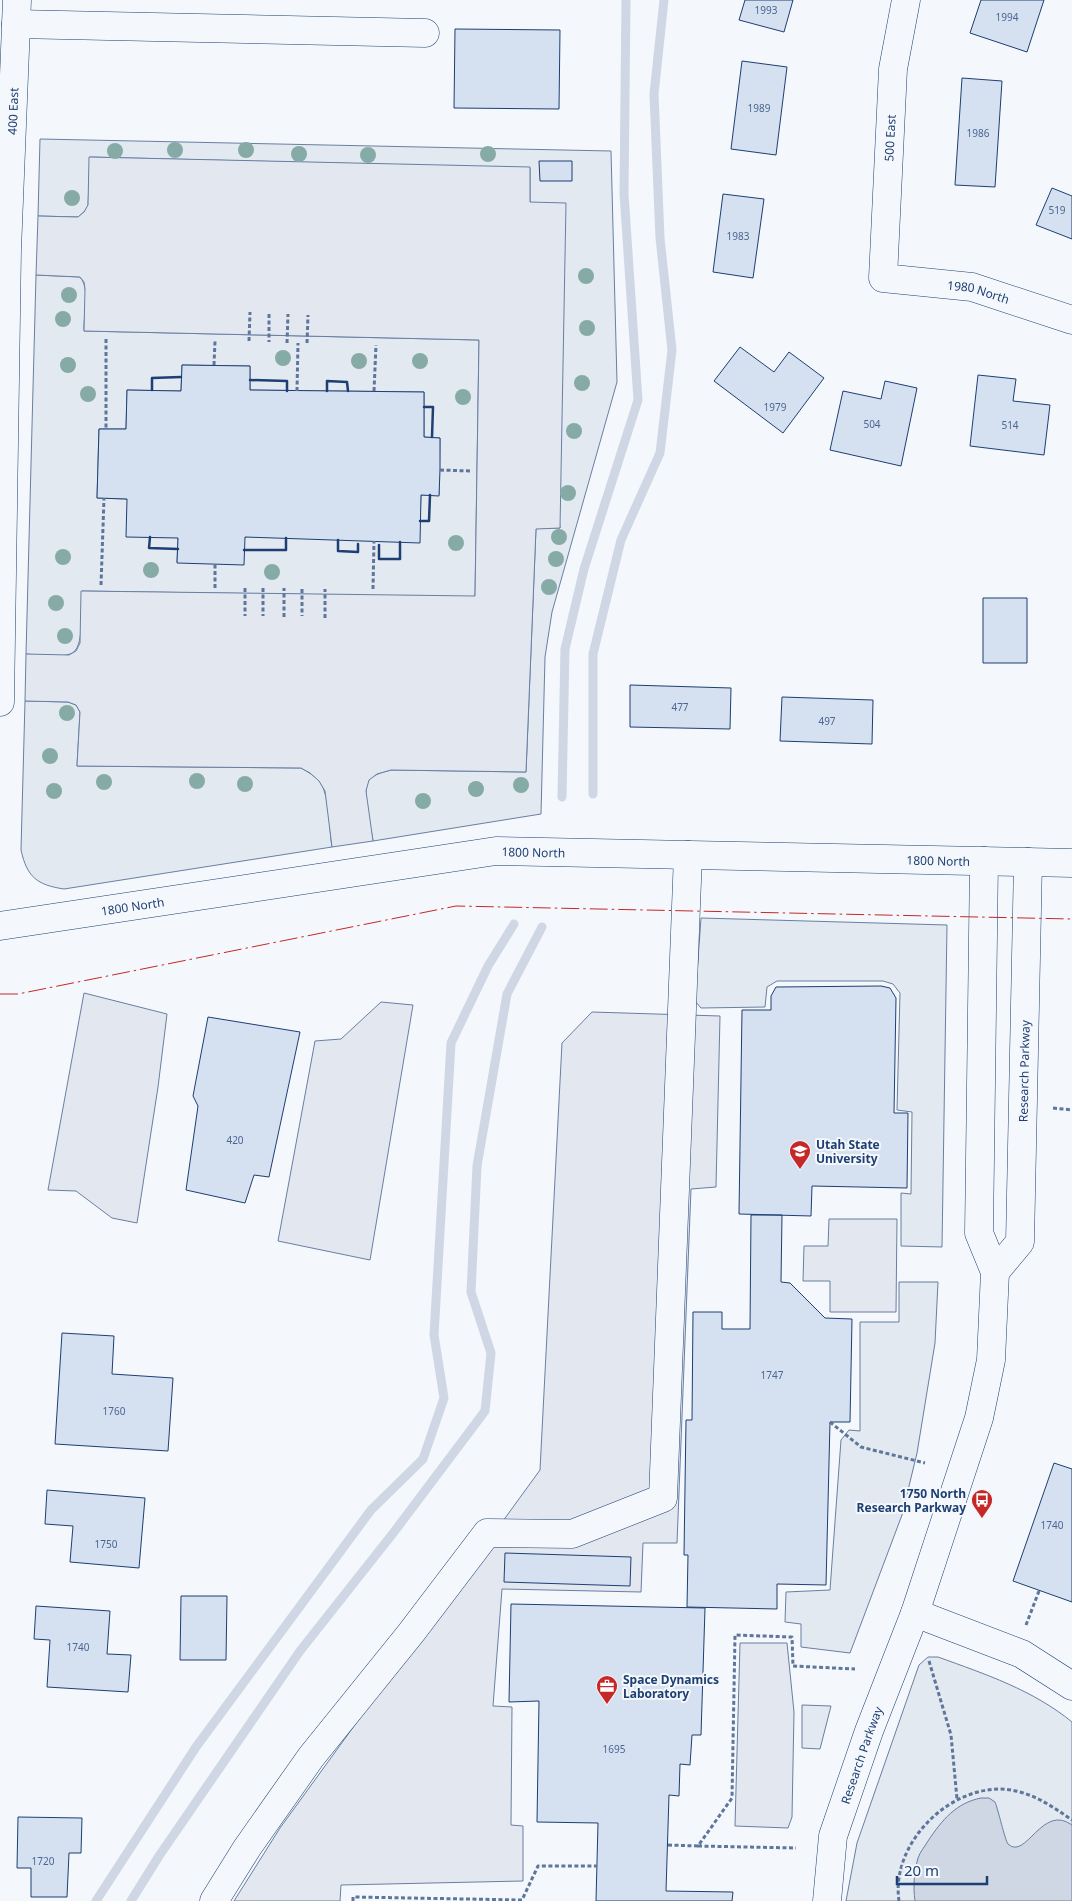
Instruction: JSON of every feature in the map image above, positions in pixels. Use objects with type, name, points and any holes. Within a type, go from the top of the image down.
[{"type":"street","name":"500 East","points":[[883,278],[893,69],[906,0]]},
{"type":"street","points":[[16,12],[425,33]]},
{"type":"street","name":"400 East","points":[[0,702],[8,250],[16,12]]},
{"type":"street","name":"1980 North","points":[[883,278],[972,287],[1072,320]]},
{"type":"street","name":"1800 North","points":[[0,926],[496,850],[1072,862]]},
{"type":"street","points":[[214,1901],[247,1848],[311,1757],[411,1633],[487,1532],[572,1534],[663,1498],[688,854]]},
{"type":"street","name":"Research Parkway","points":[[827,1901],[833,1836],[872,1722],[915,1613],[978,1418],[991,1360],[995,1272],[979,1233],[984,861]]},
{"type":"street","name":"Research Parkway","points":[[995,1272],[1020,1242],[1028,862]]},
{"type":"street","points":[[915,1613],[1022,1654],[1072,1686]]},
{"type":"path","points":[[249,341],[250,312]]},
{"type":"path","points":[[269,314],[269,342]]},
{"type":"path","points":[[287,343],[288,314]]},
{"type":"path","points":[[307,343],[308,315]]},
{"type":"path","points":[[106,339],[106,429]]},
{"type":"path","points":[[214,365],[215,341]]},
{"type":"path","points":[[297,391],[298,343]]},
{"type":"path","points":[[374,391],[376,345]]},
{"type":"path","points":[[440,470],[470,471]]},
{"type":"path","points":[[101,585],[104,498]]},
{"type":"path","points":[[373,589],[374,541]]},
{"type":"path","points":[[215,564],[215,588]]},
{"type":"path","points":[[245,588],[245,616]]},
{"type":"path","points":[[263,588],[263,616]]},
{"type":"path","points":[[284,588],[284,617]]},
{"type":"path","points":[[302,589],[302,616]]},
{"type":"path","points":[[325,589],[325,618]]},
{"type":"path","points":[[1053,1108],[1072,1110]]},
{"type":"path","points":[[830,1422],[861,1448],[924,1463]]},
{"type":"path","points":[[1024,1633],[1039,1591]]},
{"type":"path","points":[[698,1846],[732,1798],[735,1635],[792,1637],[793,1666],[854,1669]]},
{"type":"path","points":[[929,1661],[951,1735],[957,1799]]},
{"type":"path","points":[[899,1901],[901,1867],[912,1843],[928,1822],[957,1799],[982,1791],[1010,1790],[1043,1800],[1072,1820]]},
{"type":"path","points":[[668,1845],[796,1848]]},
{"type":"path","points":[[353,1901],[353,1897],[522,1900],[538,1866],[597,1866]]},
{"type":"shaded area","points":[[40,139],[611,151],[617,382],[552,612],[545,657],[541,814],[373,841],[366,792],[371,778],[391,770],[526,772],[536,528],[560,528],[530,203],[530,168],[90,157],[88,206],[84,212],[78,217],[38,216]]},
{"type":"shaded area","points":[[89,157],[530,167],[530,202],[566,203],[560,528],[536,529],[526,772],[391,770],[377,774],[369,780],[366,791],[373,841],[332,847],[325,791],[319,781],[301,768],[77,766],[80,712],[76,705],[68,702],[25,701],[26,654],[69,655],[76,651],[80,643],[81,591],[475,596],[479,340],[84,331],[85,289],[84,282],[80,277],[36,275],[38,216],[78,217],[84,212],[88,205]]},
{"type":"shaded area","points":[[36,275],[80,277],[86,296],[84,331],[479,340],[475,597],[82,591],[80,636],[75,651],[61,656],[26,654]],"holes":[[[182,365],[250,366],[250,390],[424,392],[424,437],[440,438],[439,495],[421,495],[420,521],[245,537],[177,562],[178,538],[127,499],[97,498],[99,429],[126,429],[127,390],[181,391]]]},
{"type":"shaded area","points":[[25,701],[68,702],[76,705],[80,712],[77,766],[301,768],[316,778],[323,788],[326,796],[332,847],[64,889],[40,882],[26,867],[21,850]]},
{"type":"shaded area","points":[[701,918],[947,925],[942,1247],[901,1246],[901,1193],[911,1194],[912,1112],[897,1110],[900,993],[893,984],[883,981],[777,981],[767,987],[765,1007],[701,1008],[695,1001]]},
{"type":"shaded area","points":[[84,993],[167,1014],[137,1223],[112,1218],[76,1191],[48,1190]]},
{"type":"shaded area","points":[[381,1002],[413,1005],[370,1260],[278,1241],[315,1041],[341,1039]]},
{"type":"shaded area","points":[[592,1012],[720,1016],[716,1187],[691,1189],[677,1543],[643,1543],[641,1592],[502,1589],[493,1706],[512,1707],[511,1825],[523,1826],[523,1881],[341,1885],[340,1901],[234,1901],[280,1828],[540,1470],[562,1043]]},
{"type":"shaded area","points":[[829,1219],[897,1219],[896,1312],[830,1312],[830,1281],[803,1281],[804,1246],[828,1246]]},
{"type":"shaded area","points":[[899,1282],[938,1282],[935,1343],[917,1453],[902,1515],[850,1653],[801,1647],[801,1624],[785,1622],[786,1592],[830,1590],[841,1440],[849,1430],[860,1431],[860,1322],[899,1322]]},
{"type":"shaded area","points":[[740,1643],[787,1643],[794,1712],[792,1817],[788,1828],[735,1826]]},
{"type":"shaded area","points":[[928,1657],[938,1657],[1008,1684],[1041,1701],[1072,1722],[1072,1901],[846,1901],[857,1843],[919,1665]]},
{"type":"shaded area","points":[[802,1705],[831,1706],[820,1749],[802,1748]]},
{"type":"shaded area","points":[[981,1798],[989,1798],[995,1802],[1008,1844],[1015,1847],[1021,1845],[1043,1826],[1052,1821],[1061,1820],[1072,1825],[1072,1901],[915,1901],[915,1874],[918,1858],[923,1849],[950,1814],[964,1804]]},
{"type":"building","points":[[745,0],[793,0],[784,32],[739,20]]},
{"type":"building","points":[[981,0],[1044,0],[1027,52],[970,33]]},
{"type":"building","points":[[455,29],[560,30],[559,109],[454,108]]},
{"type":"building","points":[[742,61],[787,67],[776,155],[731,149]]},
{"type":"building","points":[[962,78],[1002,81],[995,187],[955,185]]},
{"type":"building","points":[[539,161],[572,161],[572,181],[540,181]]},
{"type":"building","points":[[1052,188],[1072,196],[1072,239],[1036,225]]},
{"type":"building","points":[[723,194],[764,199],[753,278],[713,272]]},
{"type":"building","points":[[740,347],[774,372],[789,352],[824,378],[783,433],[714,381]]},
{"type":"building","points":[[182,365],[250,366],[250,390],[424,392],[424,437],[440,438],[440,470],[439,496],[421,495],[420,543],[245,537],[244,565],[177,563],[178,538],[126,537],[127,499],[97,498],[99,429],[126,429],[127,390],[181,391]]},
{"type":"building","points":[[978,375],[1016,379],[1013,401],[1050,405],[1044,455],[970,446]]},
{"type":"building","points":[[885,381],[917,388],[901,466],[830,450],[843,391],[881,399]]},
{"type":"building","points":[[983,598],[1027,598],[1027,663],[983,663]]},
{"type":"building","points":[[630,685],[731,688],[730,729],[630,727]]},
{"type":"building","points":[[782,697],[873,700],[872,744],[780,741]]},
{"type":"building","points":[[881,986],[890,988],[896,998],[894,1113],[908,1113],[907,1188],[812,1186],[811,1216],[739,1214],[742,1010],[771,1010],[771,996],[776,987]]},
{"type":"building","points":[[208,1017],[300,1032],[269,1177],[254,1175],[245,1203],[186,1190],[198,1106],[193,1096]]},
{"type":"building","points":[[751,1215],[782,1215],[781,1282],[790,1283],[825,1318],[852,1319],[850,1422],[830,1422],[826,1585],[777,1584],[777,1609],[687,1607],[688,1555],[684,1555],[686,1420],[692,1420],[693,1312],[722,1312],[722,1329],[750,1329]]},
{"type":"building","points":[[62,1333],[114,1336],[112,1374],[173,1378],[168,1451],[55,1444]]},
{"type":"building","points":[[1054,1463],[1072,1469],[1072,1602],[1013,1581]]},
{"type":"building","points":[[47,1490],[145,1498],[139,1568],[70,1562],[73,1526],[45,1524]]},
{"type":"building","points":[[505,1553],[631,1557],[630,1586],[504,1582]]},
{"type":"building","points":[[181,1596],[227,1596],[226,1660],[180,1660]]},
{"type":"building","points":[[511,1604],[705,1608],[701,1735],[692,1735],[690,1765],[680,1764],[679,1796],[669,1795],[666,1891],[733,1892],[732,1901],[596,1901],[598,1823],[537,1822],[539,1701],[509,1702]]},
{"type":"building","points":[[36,1606],[110,1611],[107,1654],[131,1655],[128,1692],[47,1687],[50,1640],[34,1639]]},
{"type":"building","points":[[18,1817],[82,1818],[81,1853],[69,1853],[67,1897],[31,1897],[31,1868],[17,1868]]},
{"type":"waterway","points":[[562,797],[565,649],[584,569],[638,400],[624,194],[626,0]]},
{"type":"waterway","points":[[593,794],[593,654],[621,540],[660,453],[672,350],[660,238],[654,94],[664,0]]},
{"type":"waterway","points":[[96,1901],[196,1747],[371,1510],[423,1459],[444,1398],[434,1335],[451,1043],[488,966],[514,924]]},
{"type":"waterway","points":[[131,1901],[159,1856],[300,1651],[394,1532],[485,1411],[491,1353],[471,1292],[477,1166],[507,994],[542,927]]},
{"type":"wall","points":[[152,390],[152,378],[181,377]]},
{"type":"wall","points":[[250,380],[287,381],[287,391]]},
{"type":"wall","points":[[327,391],[327,381],[347,382],[348,391]]},
{"type":"wall","points":[[424,407],[433,407],[432,437]]},
{"type":"wall","points":[[420,521],[429,521],[430,495]]},
{"type":"wall","points":[[150,537],[149,548],[178,549]]},
{"type":"wall","points":[[244,550],[286,550],[286,538]]},
{"type":"wall","points":[[338,540],[338,551],[358,552],[358,544]]},
{"type":"wall","points":[[379,545],[379,559],[400,559],[400,542]]},
{"type":"power","points":[[0,994],[18,994],[456,906],[1072,919]]},
{"type":"place","name":"Utah State University","points":[[800,1170]]},
{"type":"place","name":"1750 North Research Parkway","points":[[982,1519]]},
{"type":"place","name":"Space Dynamics Laboratory","points":[[607,1705]]}]
